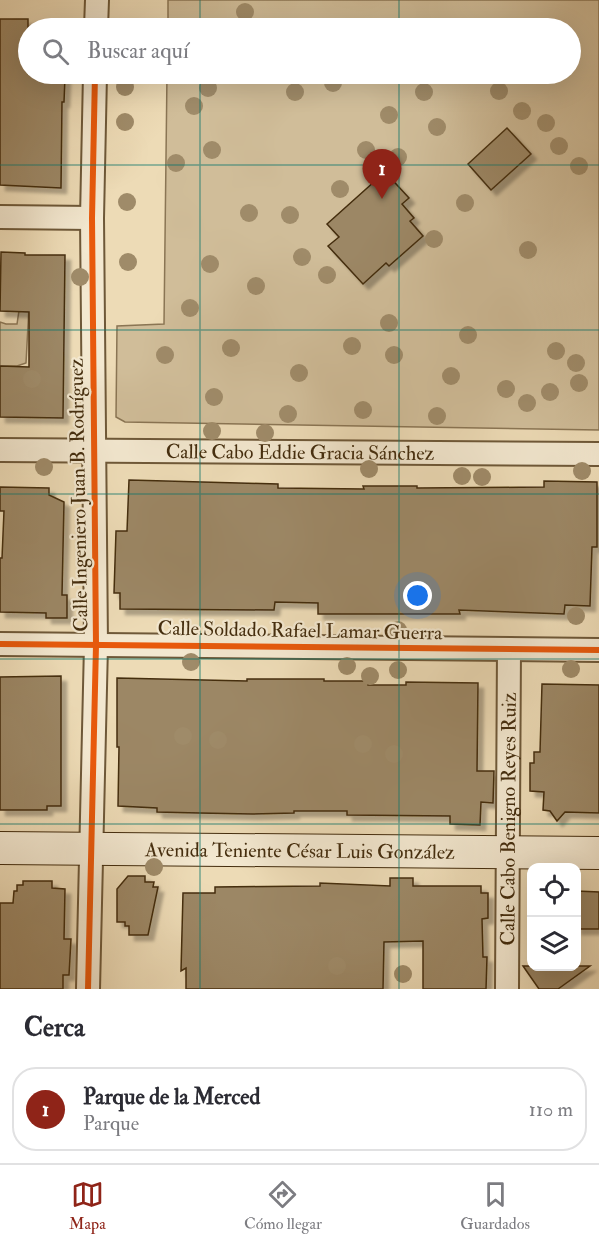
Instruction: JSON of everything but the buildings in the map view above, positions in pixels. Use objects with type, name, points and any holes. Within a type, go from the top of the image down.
[{"type":"street","points":[[96,18],[97,0]]},
{"type":"street","name":"Calle Ingeniero Juan B. Rodríguez","points":[[88,989],[96,645],[92,218],[95,84]]},
{"type":"street","points":[[0,217],[92,218]]},
{"type":"street","name":"Calle Cabo Eddie Gracia Sánchez","points":[[0,450],[599,454]]},
{"type":"street","name":"Calle Soldado Rafael Lamar Guerra","points":[[0,644],[599,650]]},
{"type":"street","name":"Calle Cabo Benigno Reyes Ruiz","points":[[507,989],[508,649]]},
{"type":"street","name":"Avenida Teniente César Luis González","points":[[0,848],[599,853]]},
{"type":"shaded area","points":[[168,0],[599,0],[599,430],[125,422],[116,417],[117,326],[164,324],[167,84],[581,84],[581,18],[168,18]]},
{"type":"shaded area","points":[[20,304],[29,306],[26,363],[17,366],[0,366],[0,322],[17,324]]},
{"type":"cycle path","points":[[88,989],[96,645],[92,218],[95,84]]},
{"type":"cycle path","points":[[0,644],[599,650]]},
{"type":"place","name":"Parque de la Merced","points":[[382,199]]}]
